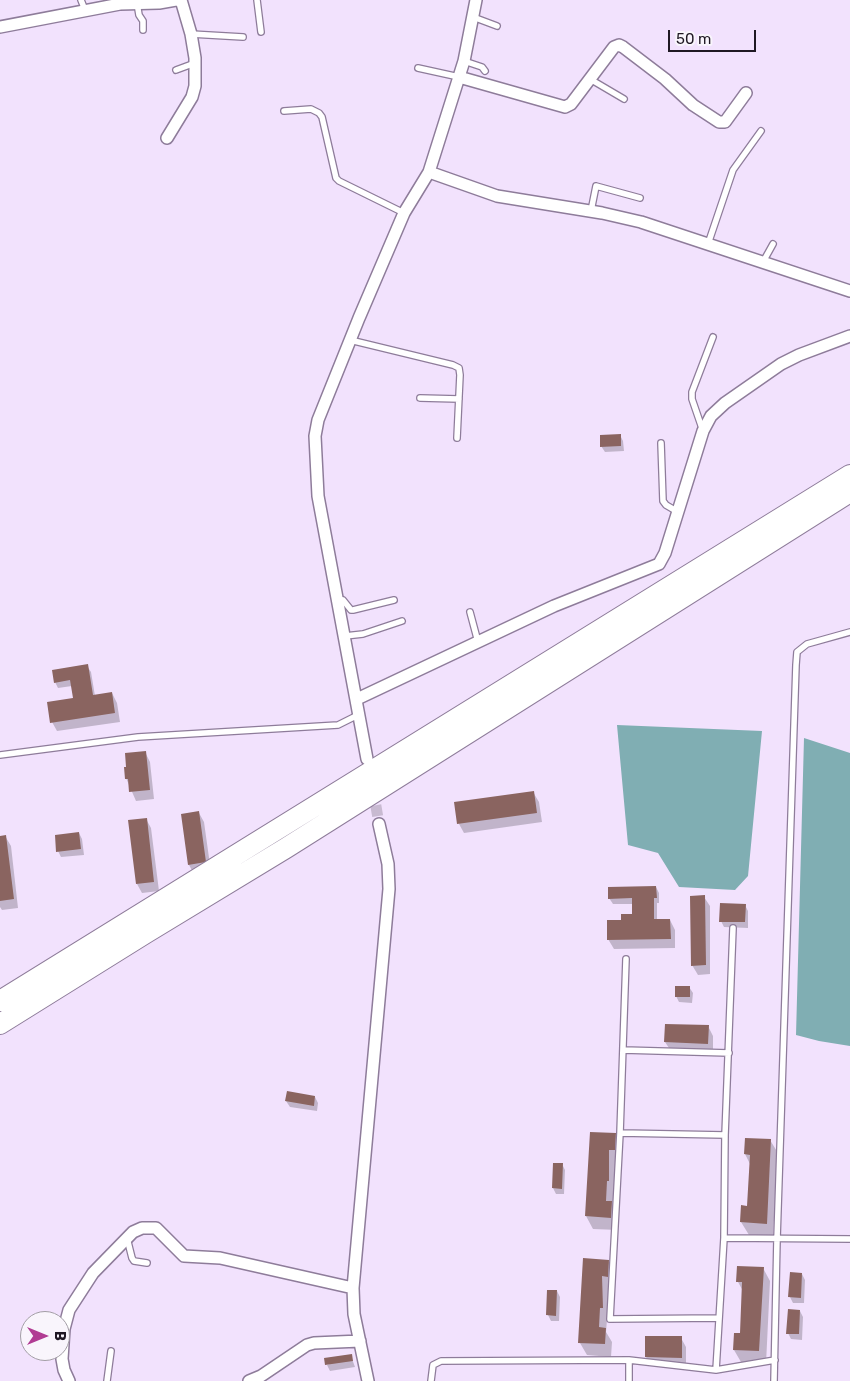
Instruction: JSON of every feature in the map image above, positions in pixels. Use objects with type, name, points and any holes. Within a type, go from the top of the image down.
[{"type":"highway","points":[[0,1001],[850,475]]},
{"type":"highway","points":[[0,1024],[286,848],[850,492]]},
{"type":"street","points":[[0,27],[83,5],[137,4],[176,0]]},
{"type":"street","points":[[167,138],[192,97],[195,86],[191,34],[181,0]]},
{"type":"street","points":[[367,759],[318,496],[315,436],[318,420],[404,213],[429,172],[464,61],[476,0]]},
{"type":"street","points":[[459,77],[565,107],[571,104],[614,47],[618,45],[623,46],[665,79],[693,105],[720,122],[725,122],[746,93]]},
{"type":"street","points":[[429,172],[497,196],[591,211],[642,222],[850,291]]},
{"type":"street","points":[[357,700],[554,606],[659,564],[665,553],[703,431],[710,416],[725,403],[781,364],[799,355],[850,336]]},
{"type":"street","points":[[368,1381],[354,1314],[353,1288],[389,889],[388,864],[379,824]]},
{"type":"street","points":[[69,1381],[62,1359],[64,1329],[69,1310],[93,1273],[137,1229],[153,1227],[159,1230],[184,1256],[220,1258],[353,1288]]},
{"type":"street","points":[[249,1381],[261,1376],[307,1345],[360,1341]]},
{"type":"lane","points":[[257,0],[261,32]]},
{"type":"lane","points":[[137,4],[139,15],[143,21],[143,30]]},
{"type":"lane","points":[[473,17],[497,26]]},
{"type":"lane","points":[[191,34],[243,37]]},
{"type":"lane","points":[[464,61],[482,67],[485,71]]},
{"type":"lane","points":[[176,70],[194,63]]},
{"type":"lane","points":[[418,68],[459,77]]},
{"type":"lane","points":[[590,79],[624,99]]},
{"type":"lane","points":[[284,111],[311,109],[319,113],[322,117],[336,178],[404,213]]},
{"type":"lane","points":[[708,244],[733,170],[761,131]]},
{"type":"lane","points":[[591,211],[596,186],[640,198]]},
{"type":"lane","points":[[763,262],[773,244]]},
{"type":"lane","points":[[703,431],[692,399],[692,392],[713,336]]},
{"type":"lane","points":[[350,340],[459,368],[457,438]]},
{"type":"lane","points":[[420,398],[459,399]]},
{"type":"lane","points":[[661,443],[663,501],[678,512]]},
{"type":"lane","points":[[337,599],[343,600],[351,610],[394,600]]},
{"type":"lane","points":[[470,612],[478,642]]},
{"type":"lane","points":[[345,636],[364,634],[402,621]]},
{"type":"lane","points":[[774,1381],[796,666],[798,652],[807,644],[850,632]]},
{"type":"lane","points":[[0,754],[138,737],[338,724],[358,715]]},
{"type":"lane","points":[[716,1370],[724,1238],[724,1135],[729,1053],[732,928]]},
{"type":"lane","points":[[626,959],[620,1133],[610,1319],[719,1318]]},
{"type":"lane","points":[[623,1050],[729,1053]]},
{"type":"lane","points":[[620,1133],[724,1135]]},
{"type":"lane","points":[[127,1238],[134,1261],[147,1263]]},
{"type":"lane","points":[[724,1238],[850,1239]]},
{"type":"lane","points":[[107,1381],[111,1351]]},
{"type":"lane","points":[[431,1381],[432,1365],[442,1361],[629,1360],[716,1370],[775,1360]]},
{"type":"lane","points":[[629,1360],[629,1381]]},
{"type":"shaded area","points":[[617,725],[762,731],[748,876],[735,890],[679,887],[658,853],[628,845]]},
{"type":"shaded area","points":[[804,738],[850,753],[850,1046],[796,1035]]},
{"type":"building","points":[[621,434],[621,446],[600,447],[600,435]]},
{"type":"building","points":[[88,664],[93,695],[112,692],[115,713],[50,723],[47,702],[73,698],[70,680],[54,683],[52,670]]},
{"type":"building","points":[[146,751],[150,790],[129,792],[128,779],[125,779],[125,753]]},
{"type":"building","points":[[534,791],[537,813],[457,824],[454,802]]},
{"type":"building","points":[[199,811],[206,862],[188,865],[181,814]]},
{"type":"building","points":[[147,818],[154,882],[136,884],[128,820]]},
{"type":"building","points":[[79,832],[81,849],[56,852],[55,835]]},
{"type":"building","points":[[6,835],[14,899],[0,901],[0,836]]},
{"type":"building","points":[[656,886],[657,898],[654,898],[654,919],[670,919],[671,939],[607,940],[607,920],[621,920],[621,914],[632,914],[632,898],[608,899],[608,887]]},
{"type":"building","points":[[705,895],[706,965],[691,966],[690,896]]},
{"type":"building","points":[[720,903],[746,904],[745,922],[719,922]]},
{"type":"building","points":[[675,986],[690,986],[690,997],[675,997]]},
{"type":"building","points":[[665,1024],[709,1025],[708,1044],[664,1042]]},
{"type":"building","points":[[287,1091],[315,1096],[314,1106],[285,1101]]},
{"type":"building","points":[[590,1132],[616,1133],[615,1150],[609,1150],[609,1181],[607,1181],[606,1201],[612,1201],[611,1218],[585,1216]]},
{"type":"building","points":[[745,1138],[771,1139],[767,1224],[740,1222],[741,1205],[747,1206],[750,1155],[744,1154]]},
{"type":"building","points":[[553,1163],[563,1163],[562,1189],[552,1188]]},
{"type":"building","points":[[583,1258],[609,1260],[608,1277],[602,1276],[603,1308],[600,1308],[599,1327],[606,1328],[605,1344],[578,1343]]},
{"type":"building","points":[[737,1266],[764,1267],[759,1351],[733,1350],[734,1333],[740,1333],[742,1282],[736,1282]]},
{"type":"building","points":[[790,1272],[802,1273],[801,1298],[788,1297]]},
{"type":"building","points":[[547,1290],[557,1290],[556,1316],[546,1315]]},
{"type":"building","points":[[788,1309],[800,1310],[799,1334],[786,1334]]},
{"type":"building","points":[[645,1336],[682,1336],[682,1358],[645,1357]]},
{"type":"building","points":[[352,1354],[353,1361],[325,1365],[324,1358]]},
{"type":"tunnel","points":[[373,789],[379,824]]}]
